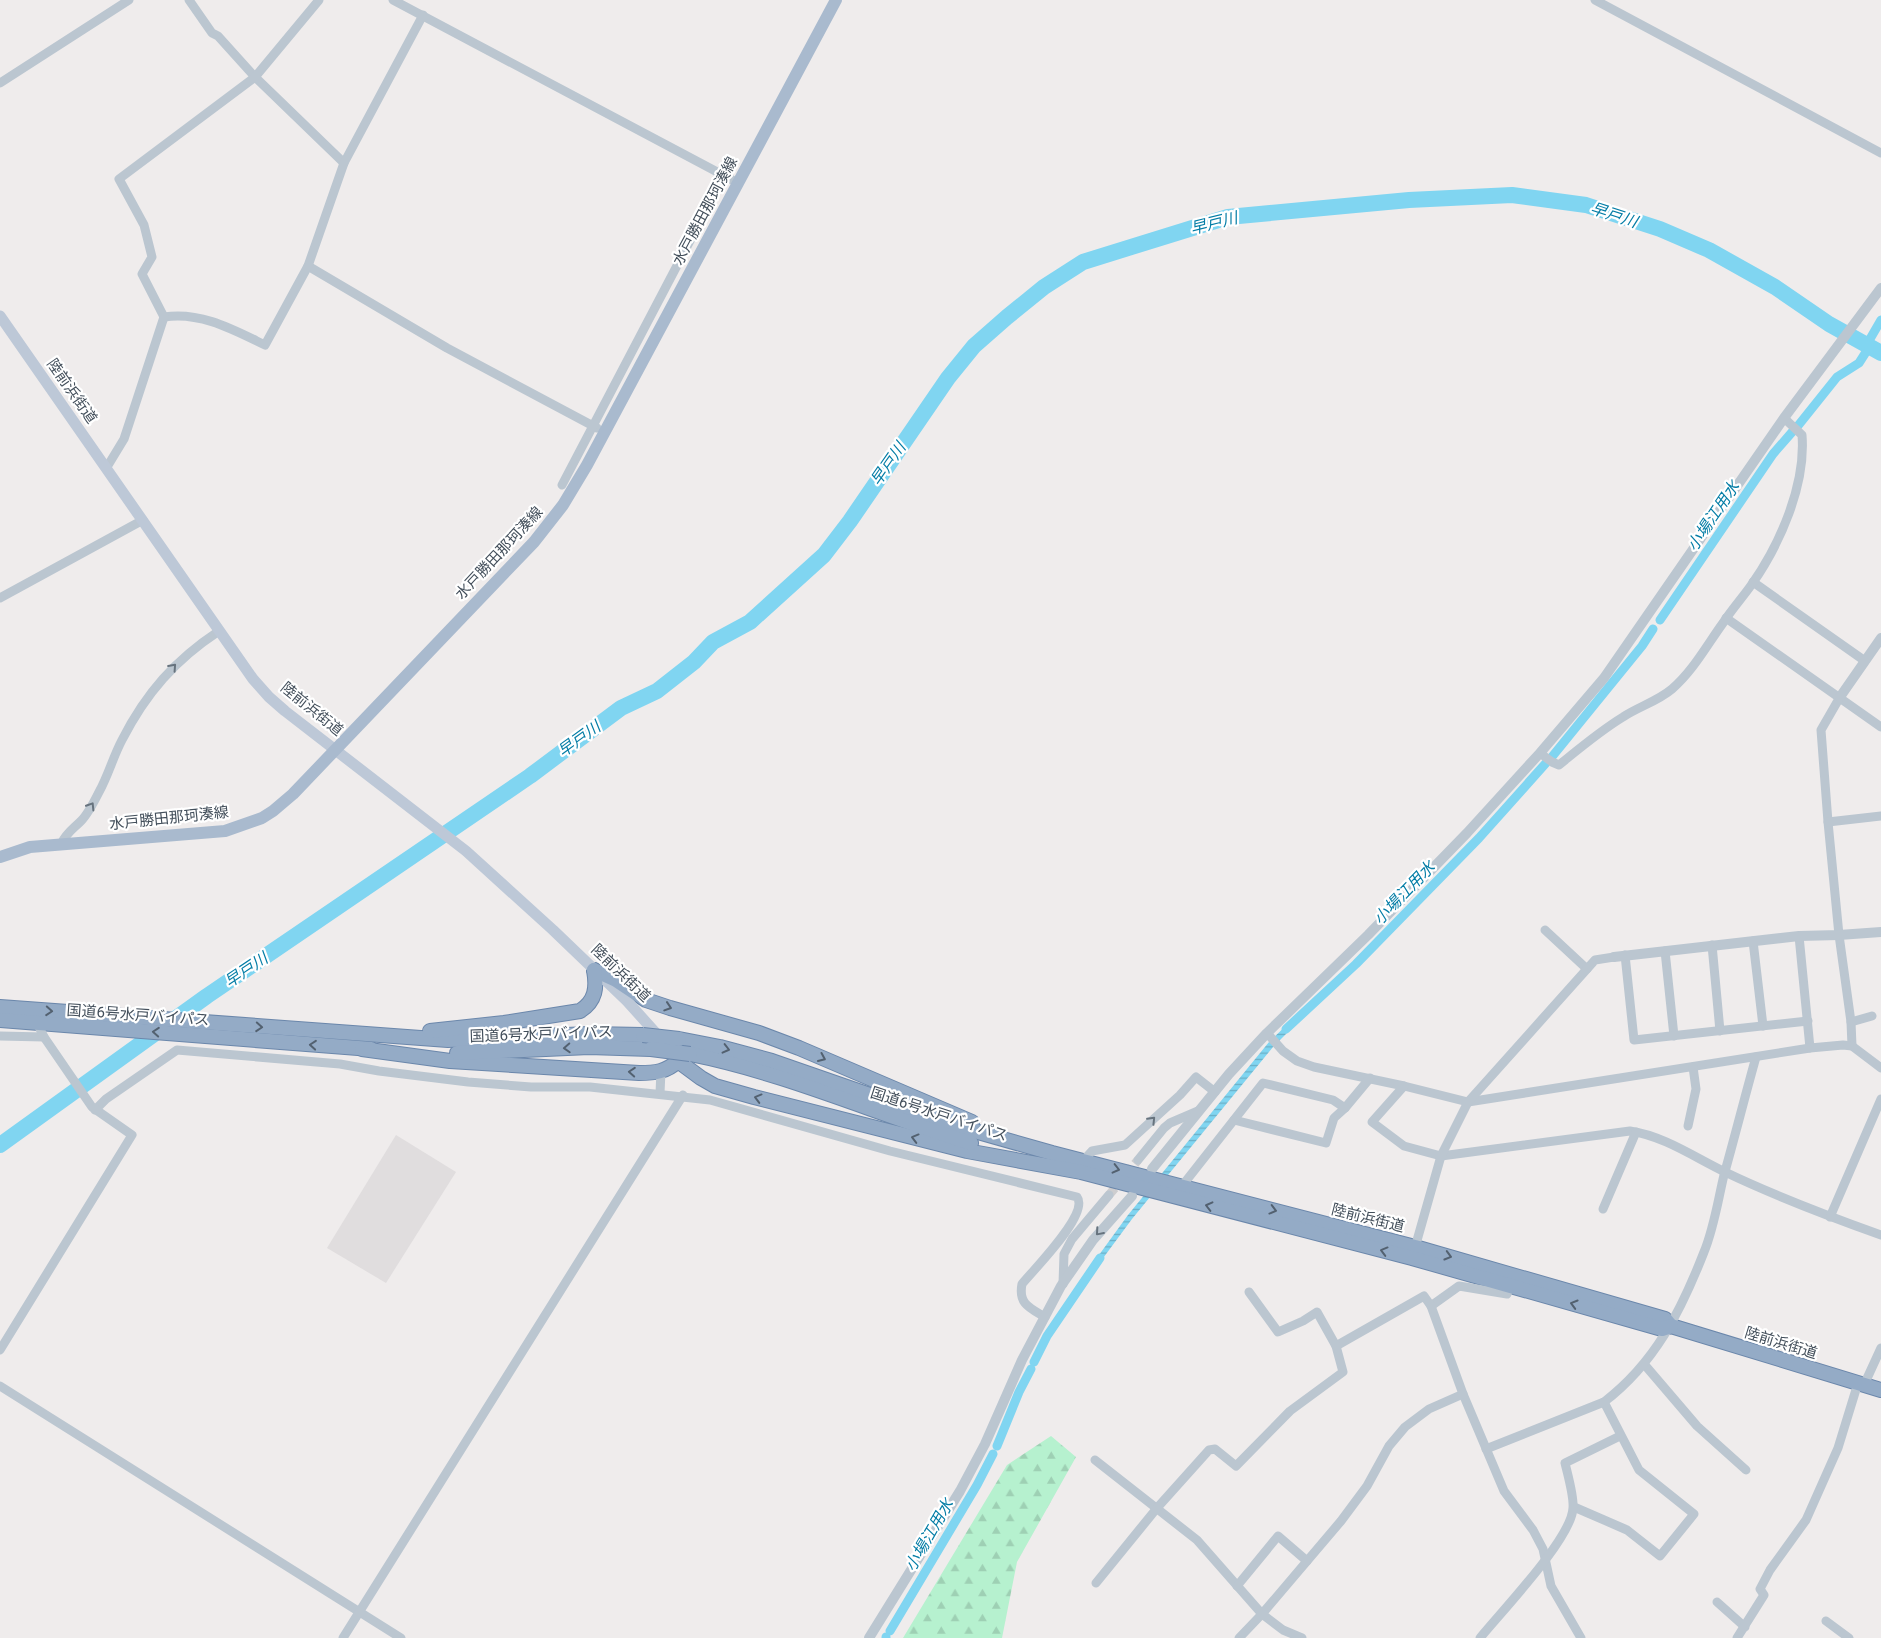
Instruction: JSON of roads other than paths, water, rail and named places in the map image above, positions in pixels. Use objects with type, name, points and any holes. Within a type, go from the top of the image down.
[{"type":"highway","points":[[374,1036],[465,1028],[580,1011],[593,1000],[596,981],[594,970]]},
{"type":"highway","points":[[594,970],[616,980],[646,1000],[759,1033],[799,1048],[971,1122],[1052,1153]]},
{"type":"highway","name":"国道6号水戸バイパス","points":[[0,1007],[448,1040],[589,1034],[643,1035],[678,1039],[750,1054],[971,1130],[1052,1153]]},
{"type":"highway","name":"国道6号水戸バイパス","points":[[0,1020],[362,1049],[452,1053],[589,1047],[651,1049],[684,1058],[748,1068],[933,1132],[1066,1169]]},
{"type":"highway","points":[[362,1049],[450,1061],[639,1073],[661,1071],[670,1068],[684,1058],[700,1078],[715,1086],[966,1151],[1066,1169]]},
{"type":"highway","name":"陸前浜街道","points":[[1052,1153],[1182,1186],[1413,1252],[1665,1319],[1671,1326],[1881,1390]]},
{"type":"highway","name":"陸前浜街道","points":[[1066,1169],[1413,1252],[1510,1285],[1662,1329],[1671,1326]]},
{"type":"main road","name":"水戸勝田那珂湊線","points":[[0,857],[30,847],[204,834],[238,828],[262,818],[285,802],[547,527],[574,487],[605,431],[836,0]]},
{"type":"main road","name":"陸前浜街道","points":[[0,316],[253,679],[269,697],[462,848],[509,889],[684,1058]]},
{"type":"street","points":[[0,83],[129,0]]},
{"type":"street","points":[[189,0],[212,33],[218,36],[255,77],[344,163]]},
{"type":"street","points":[[107,467],[124,439],[164,318],[142,274],[152,257],[144,225],[119,179],[255,77],[319,0]]},
{"type":"street","points":[[393,0],[738,183]]},
{"type":"street","points":[[1595,0],[1881,153]]},
{"type":"street","points":[[164,318],[177,315],[194,316],[229,328],[265,345],[308,266],[344,163],[423,15]]},
{"type":"street","points":[[562,485],[724,176]]},
{"type":"street","points":[[308,266],[447,348],[592,426],[605,431]]},
{"type":"street","points":[[1152,1170],[1215,1092],[1267,1034],[1375,928],[1467,833],[1540,753],[1604,678],[1784,418],[1881,288]]},
{"type":"street","points":[[1540,753],[1559,765],[1593,737],[1622,717],[1671,690],[1688,674],[1753,582],[1771,553],[1788,515],[1796,492],[1803,448],[1802,435],[1784,418]]},
{"type":"street","points":[[0,598],[143,520]]},
{"type":"street","points":[[1753,582],[1865,661]]},
{"type":"street","points":[[1726,618],[1881,727]]},
{"type":"street","points":[[61,844],[67,832],[82,821],[99,792],[121,742],[155,687],[181,659],[219,630]]},
{"type":"street","points":[[1852,1046],[1851,1022],[1839,936],[1821,730],[1840,698],[1881,638]]},
{"type":"street","points":[[1828,822],[1881,816]]},
{"type":"street","points":[[1545,930],[1587,969]]},
{"type":"street","points":[[1413,1252],[1441,1156],[1468,1102],[1595,960],[1799,936],[1839,936],[1881,932]]},
{"type":"street","points":[[1799,936],[1810,1048]]},
{"type":"street","points":[[1753,941],[1763,1026]]},
{"type":"street","points":[[1712,945],[1720,1030]]},
{"type":"street","points":[[1665,951],[1674,1036]]},
{"type":"street","points":[[1619,956],[1634,1040],[1808,1021]]},
{"type":"street","points":[[1851,1022],[1872,1016]]},
{"type":"street","points":[[0,1350],[132,1135],[94,1108],[64,1067],[37,1023]]},
{"type":"street","points":[[1267,1034],[1283,1051],[1297,1061],[1314,1067],[1370,1078],[1468,1102],[1810,1048],[1842,1045],[1852,1046],[1881,1068]]},
{"type":"street","points":[[0,1036],[44,1037]]},
{"type":"street","points":[[94,1108],[178,1050],[340,1064],[379,1071],[468,1082],[530,1087],[590,1086],[683,1095],[710,1100],[890,1152],[1078,1197],[1080,1207],[1064,1236],[1022,1284],[1020,1293],[1023,1302],[1045,1317]]},
{"type":"street","points":[[1486,1449],[1604,1402],[1616,1393],[1644,1364],[1659,1345],[1671,1326],[1705,1251],[1756,1057]]},
{"type":"street","points":[[1688,1126],[1696,1089],[1693,1067]]},
{"type":"street","points":[[660,1094],[661,1071]]},
{"type":"street","points":[[1083,1161],[1092,1152],[1125,1145],[1180,1095],[1196,1077],[1215,1092]]},
{"type":"street","points":[[1234,1120],[1326,1143],[1334,1118],[1346,1108],[1370,1078]]},
{"type":"street","points":[[1182,1186],[1263,1083],[1333,1100],[1346,1108]]},
{"type":"street","points":[[710,1100],[715,1086]]},
{"type":"street","points":[[1404,1086],[1372,1122],[1404,1146],[1441,1156],[1630,1131],[1647,1134],[1725,1172],[1830,1217],[1881,1235]]},
{"type":"street","points":[[343,1638],[683,1095]]},
{"type":"street","points":[[1830,1217],[1881,1099]]},
{"type":"street","points":[[1138,1160],[1170,1123],[1199,1111]]},
{"type":"street","points":[[1604,1209],[1636,1132]]},
{"type":"street","points":[[1063,1284],[1064,1254],[1072,1239],[1109,1196]]},
{"type":"street","points":[[869,1638],[964,1483],[985,1444],[1022,1360],[1063,1284],[1093,1240],[1132,1196]]},
{"type":"street","points":[[1431,1306],[1459,1286],[1506,1294],[1510,1285]]},
{"type":"street","points":[[1096,1583],[1157,1508],[1209,1450],[1215,1449],[1236,1466],[1290,1411],[1343,1372],[1336,1346],[1317,1312],[1303,1321],[1278,1332],[1250,1292]]},
{"type":"street","points":[[1336,1346],[1424,1296],[1431,1306],[1463,1394],[1504,1491],[1543,1549],[1551,1586],[1581,1638]]},
{"type":"street","points":[[1737,1638],[1764,1595],[1760,1589],[1770,1570],[1806,1520],[1838,1448],[1861,1384],[1881,1348]]},
{"type":"street","points":[[1644,1364],[1696,1426],[1746,1470]]},
{"type":"street","points":[[0,1386],[401,1638]]},
{"type":"street","points":[[1239,1638],[1262,1614],[1341,1521],[1367,1486],[1389,1446],[1405,1427],[1429,1409],[1463,1394]]},
{"type":"street","points":[[1574,1508],[1627,1530],[1660,1556],[1694,1514],[1639,1470],[1604,1402]]},
{"type":"street","points":[[1480,1638],[1559,1542],[1572,1517],[1574,1508],[1565,1463],[1620,1436]]},
{"type":"street","points":[[1095,1460],[1197,1540],[1262,1614],[1283,1630],[1302,1638]]},
{"type":"street","points":[[1237,1586],[1278,1536],[1307,1561]]},
{"type":"street","points":[[1717,1602],[1745,1627]]},
{"type":"street","points":[[1826,1621],[1849,1638]]},
{"type":"water","points":[[1292,1020],[1296,1024],[1273,1047],[1132,1219],[1095,1269],[1091,1266],[1128,1215],[1269,1042]]},
{"type":"waterway","name":"早戸川","points":[[0,1145],[207,996],[530,776],[621,708],[657,691],[694,662],[713,642],[750,622],[824,555],[850,521],[948,378],[974,346],[1044,287],[1083,262],[1228,217],[1409,200],[1512,195],[1586,205],[1660,229],[1709,250],[1775,287],[1829,324],[1881,353]]},
{"type":"waterway","name":"小場江用水","points":[[1797,427],[1837,377],[1859,363],[1881,320]]},
{"type":"waterway","name":"小場江用水","points":[[1660,620],[1773,454],[1793,431]]},
{"type":"waterway","name":"小場江用水","points":[[1551,758],[1642,646],[1653,629]]},
{"type":"waterway","name":"小場江用水","points":[[1286,1029],[1356,964],[1479,838],[1546,763]]},
{"type":"waterway","name":"小場江用水","points":[[1034,1362],[1047,1336],[1100,1258]]},
{"type":"waterway","name":"小場江用水","points":[[997,1446],[1019,1392],[1031,1369]]},
{"type":"waterway","name":"小場江用水","points":[[890,1631],[977,1485],[993,1454]]},
{"type":"tunnel","points":[[1109,1195],[1138,1160]]}]
